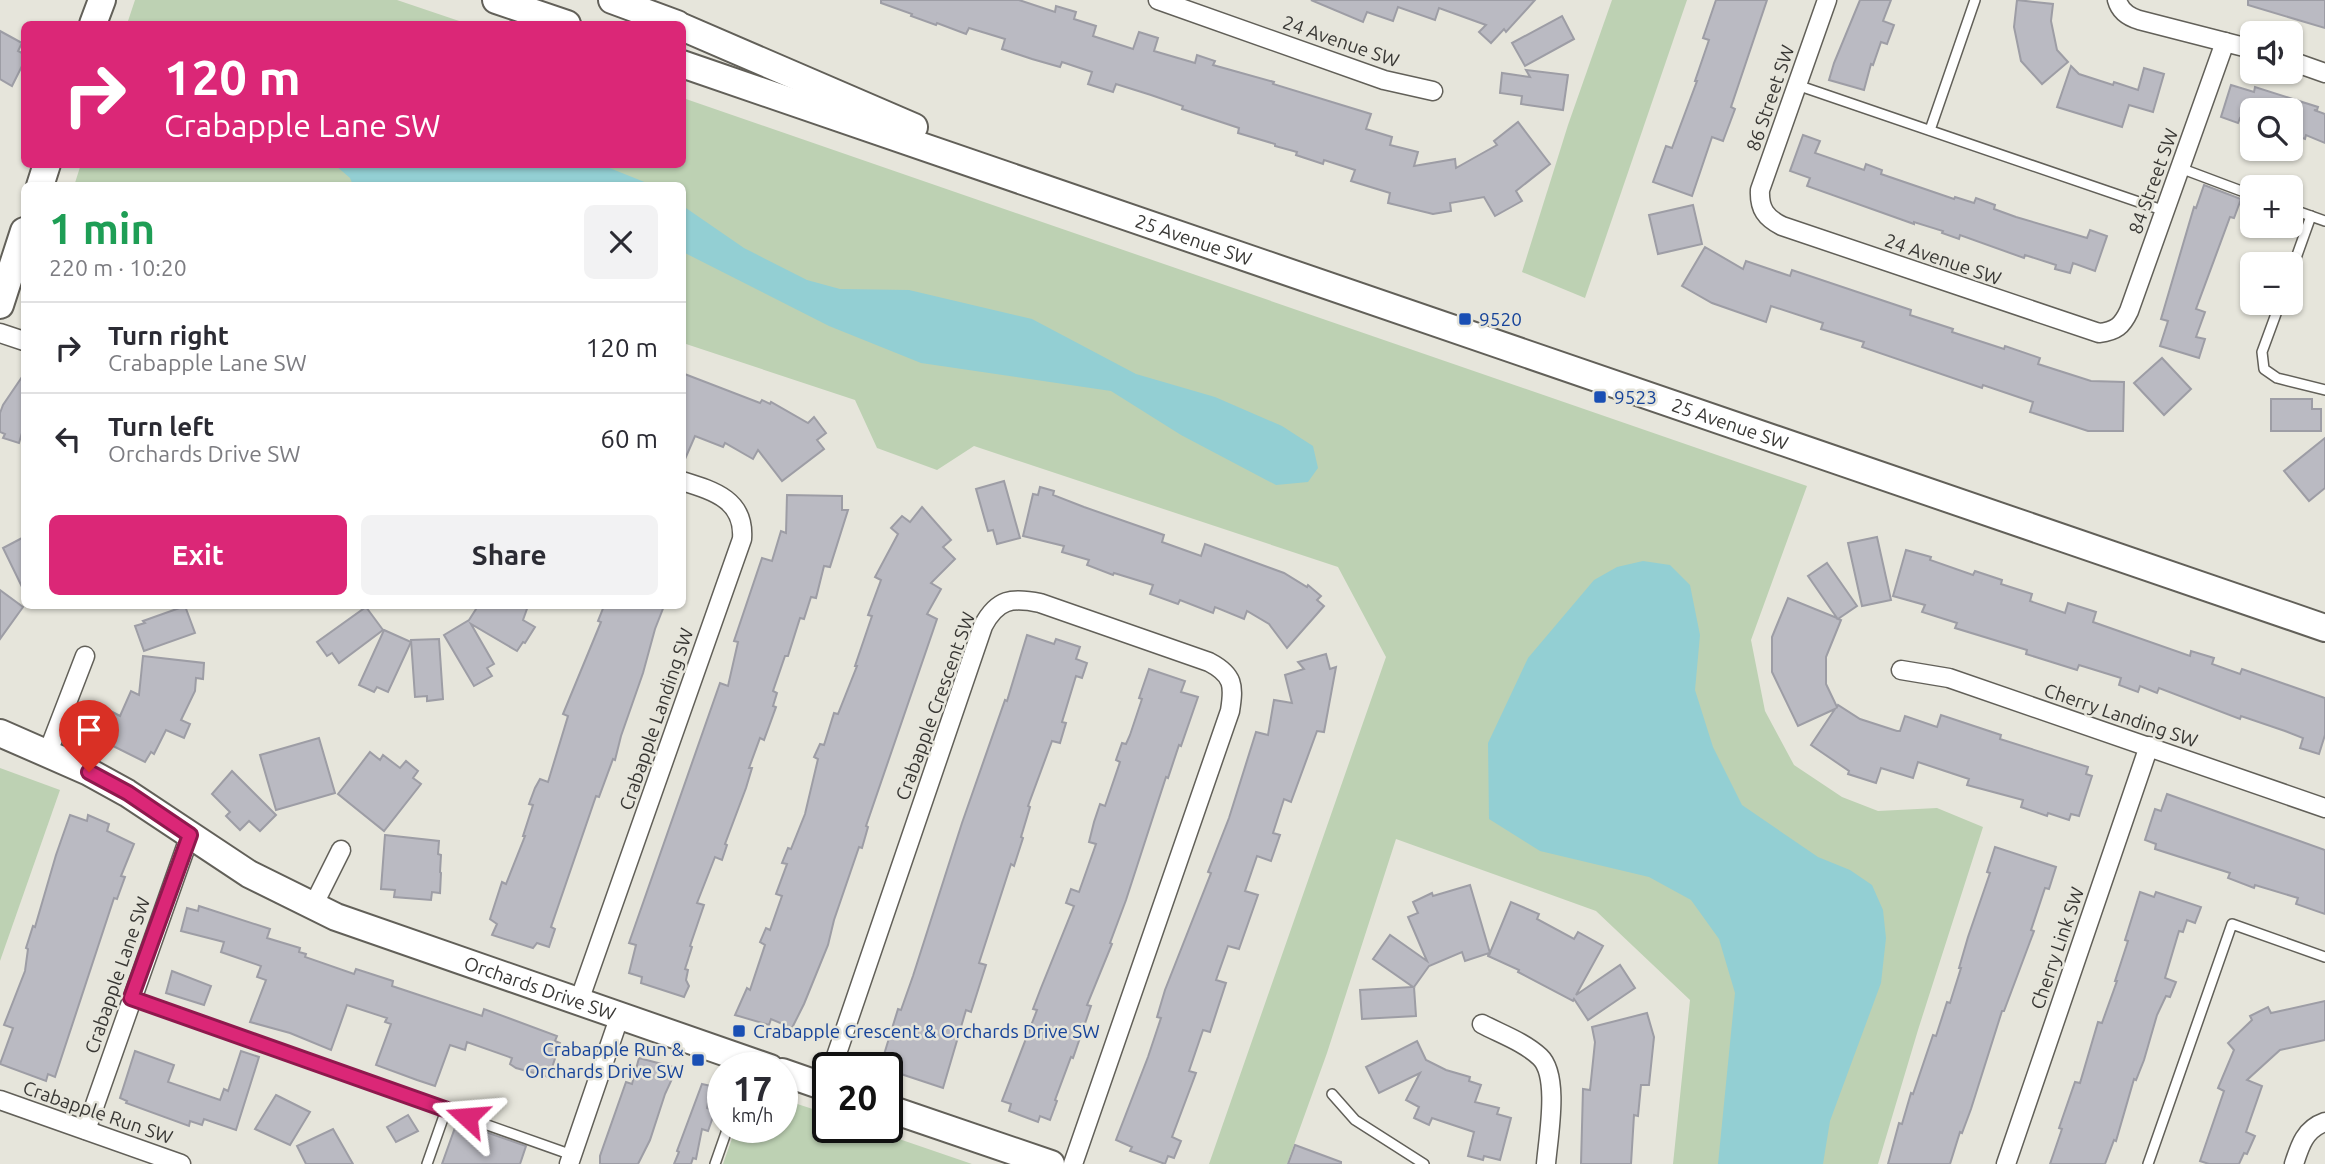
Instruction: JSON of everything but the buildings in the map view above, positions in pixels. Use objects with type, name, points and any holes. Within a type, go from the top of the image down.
[{"type":"main road","points":[[94,21],[102,0]]},
{"type":"main road","points":[[496,0],[558,21]]},
{"type":"main road","points":[[612,0],[669,21]]},
{"type":"main road","name":"25 Avenue SW","points":[[686,29],[1095,207]]},
{"type":"main road","name":"25 Avenue SW","points":[[686,65],[2325,628]]},
{"type":"main road","points":[[0,305],[21,241]]},
{"type":"main road","name":"Orchards Drive SW","points":[[0,733],[48,752],[128,793],[249,873],[313,906],[364,928],[721,1052]]},
{"type":"main road","points":[[903,1113],[1051,1164]]},
{"type":"street","name":"86 Street SW","points":[[1763,210],[1760,190],[1827,0]]},
{"type":"street","points":[[2117,0],[2122,10],[2130,17],[2240,46]]},
{"type":"street","name":"24 Avenue SW","points":[[1163,1],[1384,80],[1433,91]]},
{"type":"street","name":"84 Street SW","points":[[2115,330],[2122,325],[2129,311],[2225,42]]},
{"type":"street","points":[[2303,65],[2325,73]]},
{"type":"street","name":"24 Avenue SW","points":[[1763,210],[1767,217],[1782,226],[2089,331],[2099,333],[2115,330]]},
{"type":"street","points":[[0,333],[21,340]]},
{"type":"street","name":"Crabapple Landing SW","points":[[579,1001],[742,539],[743,526],[737,510],[708,490],[686,482]]},
{"type":"street","name":"Crabapple Crescent SW","points":[[838,1052],[983,626],[994,608],[1016,599],[1040,603],[1209,662],[1227,674],[1231,680],[1233,689],[1230,711],[1073,1164]]},
{"type":"street","points":[[48,752],[85,656]]},
{"type":"street","name":"Cherry Landing SW","points":[[1900,670],[1949,678],[2325,808]]},
{"type":"street","name":"Cherry Link SW","points":[[2006,1164],[2149,747]]},
{"type":"street","name":"Crabapple Lane SW","points":[[86,1130],[190,835]]},
{"type":"street","points":[[313,906],[341,850]]},
{"type":"street","points":[[571,1159],[620,1016]]},
{"type":"street","points":[[1482,1024],[1533,1051],[1547,1067],[1551,1094],[1546,1164]]},
{"type":"street","name":"Crabapple Run SW","points":[[0,1100],[181,1164]]},
{"type":"street","points":[[2294,1164],[2301,1142],[2311,1129],[2325,1122]]},
{"type":"lane","points":[[1930,130],[1975,0]]},
{"type":"lane","points":[[1797,85],[2165,211]]},
{"type":"lane","points":[[2180,169],[2240,191]]},
{"type":"lane","points":[[2303,213],[2325,220]]},
{"type":"lane","points":[[2298,252],[2311,216]]},
{"type":"lane","points":[[2276,315],[2262,352],[2264,369],[2277,378],[2325,390]]},
{"type":"lane","points":[[2148,1164],[2232,924],[2325,957]]},
{"type":"lane","points":[[131,998],[446,1110],[571,1159]]},
{"type":"lane","points":[[1332,1094],[1355,1120],[1424,1164]]},
{"type":"lane","points":[[428,1164],[446,1110]]},
{"type":"lane","points":[[715,1164],[722,1143]]},
{"type":"green space","points":[[135,0],[397,0],[459,21],[128,21]]},
{"type":"green space","points":[[1612,0],[1687,0],[1585,298],[1522,272],[1568,125]]},
{"type":"green space","points":[[686,99],[1807,486],[1751,640],[1765,711],[1794,765],[1842,797],[1878,811],[1937,808],[1983,827],[1878,1164],[1673,1164],[1690,1000],[1596,911],[1396,839],[1327,1053],[1287,1164],[1209,1164],[1386,657],[1338,567],[974,446],[937,470],[877,448],[855,400],[686,344],[686,182],[75,182],[80,168],[686,168]]},
{"type":"green space","points":[[0,768],[60,790],[0,961]]},
{"type":"green space","points":[[798,1104],[812,1109],[812,1143],[903,1143],[903,1140],[972,1164],[723,1164],[730,1143],[798,1143]]},
{"type":"water","points":[[338,168],[610,168],[644,182],[352,182]]},
{"type":"water","points":[[686,208],[744,248],[807,280],[840,289],[909,290],[1032,319],[1136,374],[1215,397],[1282,426],[1313,446],[1318,468],[1308,482],[1276,485],[1181,435],[1111,391],[921,363],[829,326],[686,254]]},
{"type":"water","points":[[1643,561],[1670,565],[1690,585],[1700,635],[1695,690],[1713,747],[1742,805],[1818,857],[1850,870],[1872,885],[1883,910],[1886,938],[1881,983],[1830,1121],[1823,1164],[1718,1164],[1735,993],[1719,939],[1691,900],[1649,877],[1540,851],[1489,819],[1488,743],[1528,658],[1594,580],[1617,567]]},
{"type":"place","name":"9520","points":[[1465,319]]},
{"type":"place","name":"9523","points":[[1600,397]]},
{"type":"place","name":"Crabapple Crescent & Orchards Drive SW","points":[[739,1031]]},
{"type":"place","name":"Crabapple Run & Orchards Drive SW","points":[[698,1060]]},
{"type":"route","points":[[89,772],[128,793],[190,835],[131,998],[467,1117]]}]
